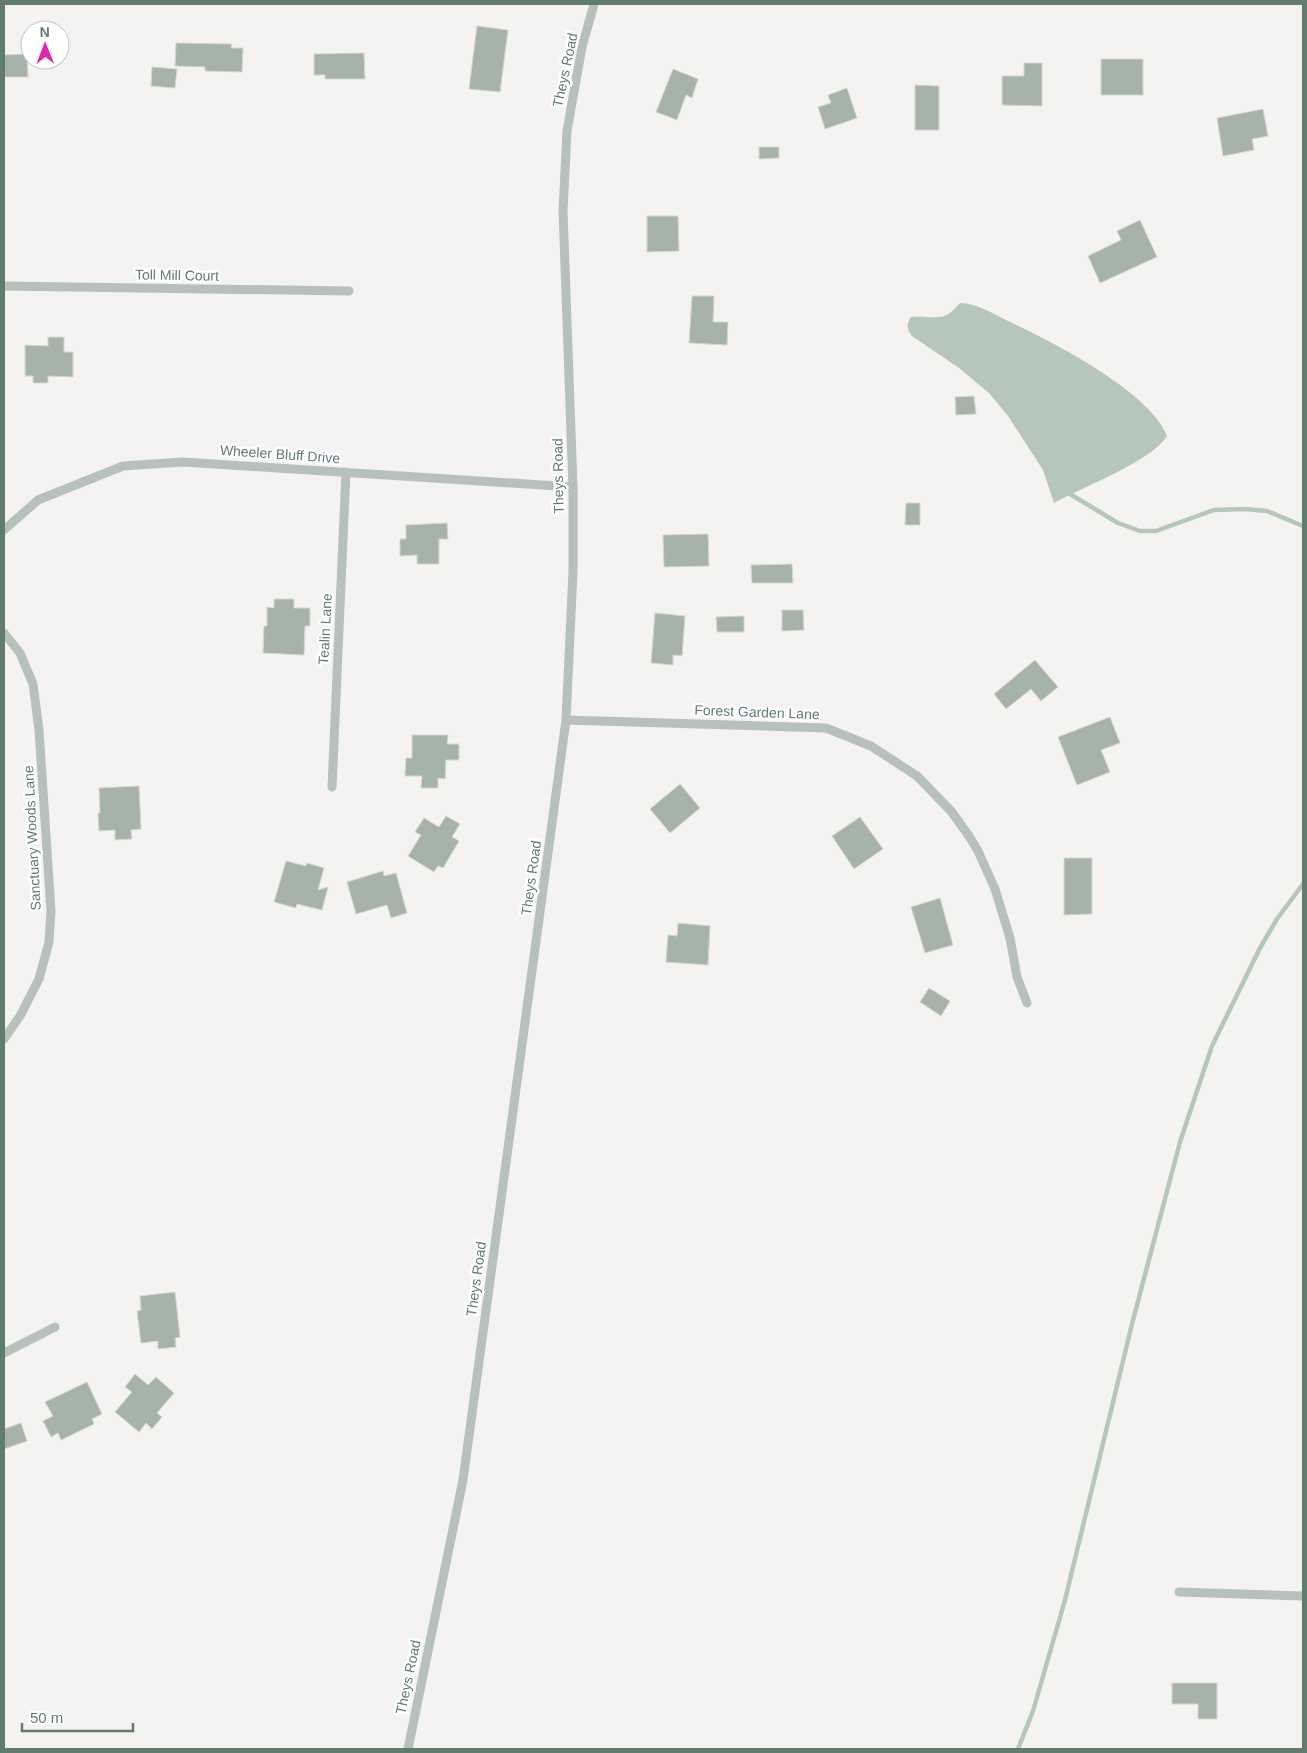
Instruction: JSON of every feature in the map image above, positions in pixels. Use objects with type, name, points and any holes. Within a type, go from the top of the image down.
[{"type":"street","name":"Theys Road","points":[[408,1749],[463,1480],[566,720],[573,572],[573,487],[564,211],[566,131],[582,47],[594,4]]},
{"type":"street","name":"Toll Mill Court","points":[[4,286],[349,291]]},
{"type":"street","name":"Wheeler Bluff Drive","points":[[4,530],[38,500],[123,466],[183,462],[573,487]]},
{"type":"street","name":"Tealin Lane","points":[[332,787],[346,472]]},
{"type":"street","name":"Sanctuary Woods Lane","points":[[4,633],[20,652],[33,684],[39,730],[51,912],[49,942],[39,978],[20,1016],[4,1039]]},
{"type":"street","name":"Forest Garden Lane","points":[[566,720],[826,728],[871,746],[917,776],[951,811],[978,851],[995,889],[1010,938],[1017,977],[1027,1003]]},
{"type":"street","points":[[4,1353],[55,1327]]},
{"type":"street","points":[[1179,1592],[1303,1596]]},
{"type":"shaded area","points":[[960,303],[966,303],[990,312],[1047,340],[1096,369],[1141,402],[1157,419],[1167,436],[1147,455],[1132,464],[1054,503],[1043,470],[1008,416],[989,393],[959,368],[912,336],[909,331],[908,325],[911,317],[944,316]]},
{"type":"building","points":[[477,26],[508,30],[500,92],[469,89]]},
{"type":"building","points":[[176,43],[232,44],[231,48],[243,48],[242,72],[205,71],[205,67],[175,66]]},
{"type":"building","points":[[364,53],[365,79],[325,79],[325,75],[314,75],[314,54]]},
{"type":"building","points":[[20,54],[20,70],[28,70],[28,77],[4,77],[4,55]]},
{"type":"building","points":[[1101,59],[1143,59],[1143,95],[1101,95]]},
{"type":"building","points":[[1024,63],[1042,63],[1042,106],[1002,105],[1002,76],[1024,76]]},
{"type":"building","points":[[152,67],[177,69],[175,88],[151,86]]},
{"type":"building","points":[[673,69],[698,79],[692,98],[686,95],[677,120],[656,112]]},
{"type":"building","points":[[915,85],[939,86],[939,130],[915,130]]},
{"type":"building","points":[[847,88],[857,118],[825,129],[818,107],[831,103],[828,95]]},
{"type":"building","points":[[1263,109],[1268,136],[1252,139],[1254,150],[1223,156],[1217,118]]},
{"type":"building","points":[[759,147],[779,147],[779,158],[759,159]]},
{"type":"building","points":[[647,216],[678,216],[679,251],[647,252]]},
{"type":"building","points":[[1140,220],[1157,257],[1100,283],[1088,256],[1121,240],[1117,231]]},
{"type":"building","points":[[692,296],[714,296],[713,322],[728,322],[727,345],[689,343]]},
{"type":"building","points":[[48,337],[64,337],[64,352],[73,352],[73,377],[48,376],[48,383],[33,383],[33,376],[25,376],[25,345],[48,346]]},
{"type":"building","points":[[974,396],[976,414],[956,415],[955,397]]},
{"type":"building","points":[[906,503],[920,503],[920,525],[905,525]]},
{"type":"building","points":[[447,523],[448,539],[439,539],[439,564],[417,564],[417,555],[400,556],[400,539],[406,539],[406,525]]},
{"type":"building","points":[[708,534],[709,566],[664,567],[663,535]]},
{"type":"building","points":[[792,564],[793,583],[752,583],[751,565]]},
{"type":"building","points":[[274,599],[294,599],[294,608],[310,608],[310,626],[305,626],[304,655],[263,653],[264,626],[267,626],[267,607],[274,608]]},
{"type":"building","points":[[782,610],[803,610],[804,630],[782,631]]},
{"type":"building","points":[[655,613],[685,616],[682,656],[673,655],[673,665],[651,663]]},
{"type":"building","points":[[744,616],[744,632],[717,632],[716,617]]},
{"type":"building","points":[[1035,660],[1058,687],[1041,701],[1031,689],[1006,709],[994,694]]},
{"type":"building","points":[[1110,717],[1120,743],[1101,750],[1110,772],[1077,785],[1058,737]]},
{"type":"building","points":[[412,735],[448,735],[447,744],[459,744],[459,760],[446,760],[445,779],[438,778],[438,788],[421,788],[422,776],[405,776],[406,758],[412,758]]},
{"type":"building","points":[[680,784],[700,808],[670,833],[650,809]]},
{"type":"building","points":[[139,786],[141,829],[131,830],[132,839],[115,840],[115,830],[99,831],[99,788]]},
{"type":"building","points":[[446,816],[460,824],[452,837],[459,841],[443,868],[438,866],[434,872],[408,856],[421,835],[415,832],[424,818],[439,827]]},
{"type":"building","points":[[860,817],[883,849],[854,869],[832,836]]},
{"type":"building","points":[[1064,858],[1092,858],[1092,914],[1064,915]]},
{"type":"building","points":[[286,861],[306,866],[307,863],[324,868],[318,890],[328,887],[322,910],[297,904],[296,908],[274,902]]},
{"type":"building","points":[[383,871],[384,876],[396,873],[407,913],[391,918],[387,905],[356,914],[347,882]]},
{"type":"building","points":[[940,898],[953,945],[925,953],[911,907]]},
{"type":"building","points":[[678,923],[710,926],[708,965],[666,962],[668,935],[677,936]]},
{"type":"building","points":[[929,988],[950,1001],[941,1016],[920,1002]]},
{"type":"building","points":[[175,1292],[180,1337],[175,1338],[176,1347],[158,1349],[158,1341],[141,1343],[137,1311],[141,1310],[140,1296]]},
{"type":"building","points":[[135,1374],[148,1385],[156,1377],[174,1393],[157,1413],[162,1417],[152,1429],[146,1423],[139,1432],[115,1412],[132,1392],[125,1387]]},
{"type":"building","points":[[87,1382],[102,1414],[92,1419],[94,1424],[61,1440],[58,1433],[51,1437],[43,1421],[53,1416],[45,1402]]},
{"type":"building","points":[[21,1423],[27,1441],[4,1449],[4,1429]]},
{"type":"building","points":[[1172,1683],[1217,1683],[1217,1719],[1198,1719],[1198,1704],[1172,1704]]},
{"type":"waterway","points":[[1069,490],[1070,494],[1118,523],[1140,531],[1156,531],[1214,510],[1245,509],[1267,511],[1303,526]]},
{"type":"waterway","points":[[1018,1749],[1033,1711],[1065,1600],[1132,1324],[1180,1142],[1212,1046],[1260,948],[1277,919],[1303,884]]}]
